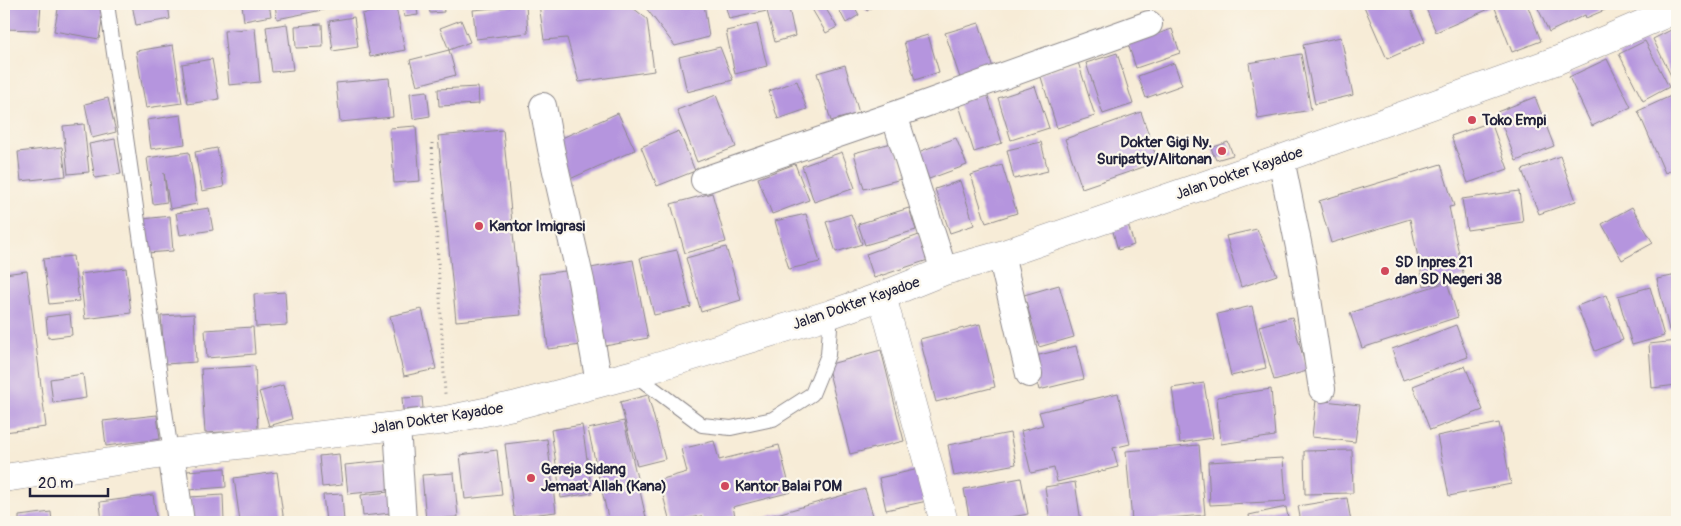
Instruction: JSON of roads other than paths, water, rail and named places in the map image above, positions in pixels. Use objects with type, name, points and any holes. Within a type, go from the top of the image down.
[{"type":"street","name":"Jalan Dokter Kayadoe","points":[[4,478],[171,453],[446,420],[512,406],[634,374],[831,314],[944,271],[1001,255],[1281,159],[1558,60],[1677,9]]},
{"type":"street","points":[[704,180],[894,115],[1149,24]]},
{"type":"street","points":[[543,106],[581,281],[599,383]]},
{"type":"street","points":[[894,115],[944,271]]},
{"type":"street","points":[[1281,159],[1303,267],[1322,389]]},
{"type":"street","points":[[1001,255],[1029,374]]},
{"type":"street","points":[[882,296],[944,522]]},
{"type":"street","points":[[397,426],[403,522]]},
{"type":"street","points":[[171,453],[181,522]]},
{"type":"lane","points":[[107,4],[171,453]]},
{"type":"lane","points":[[634,374],[702,425],[731,428],[773,419],[812,394],[828,355],[831,314]]},
{"type":"place","name":"Toko Empi","points":[[1472,120]]},
{"type":"place","name":"Dokter Gigi Ny. Suripatty/Alitonan","points":[[1222,151]]},
{"type":"place","name":"Kantor Imigrasi","points":[[479,226]]},
{"type":"place","name":"SD Inpres 21 dan SD Negeri 38","points":[[1385,271]]},
{"type":"place","name":"Gereja Sidang Jemaat Allah (Kana)","points":[[531,478]]},
{"type":"place","name":"Kantor Balai POM","points":[[725,486]]}]
